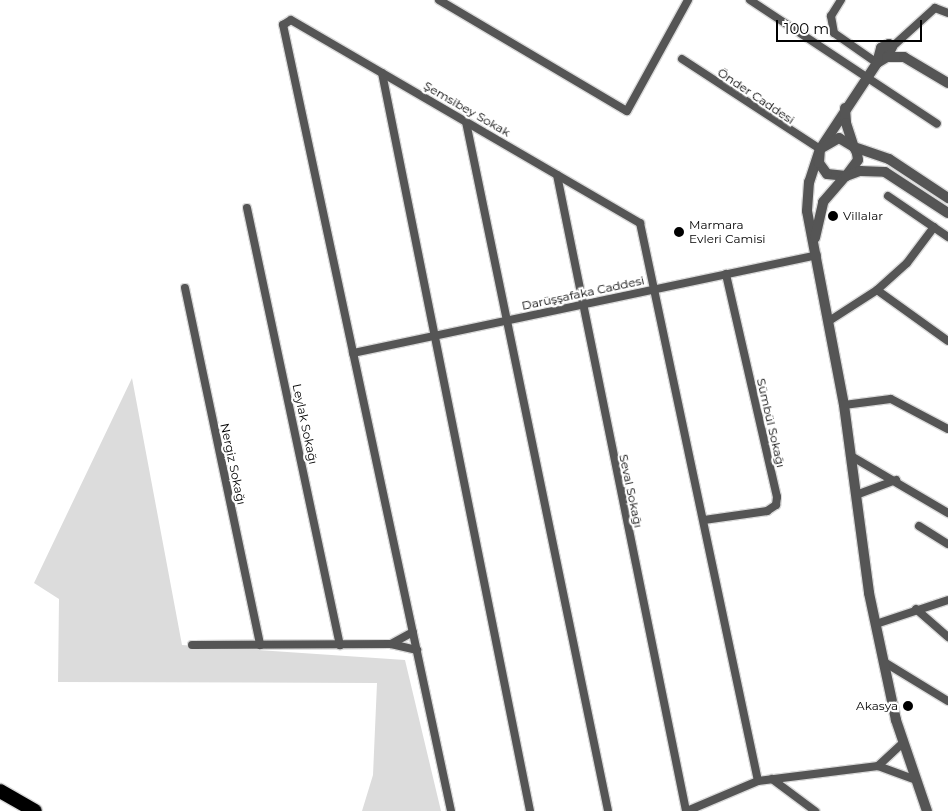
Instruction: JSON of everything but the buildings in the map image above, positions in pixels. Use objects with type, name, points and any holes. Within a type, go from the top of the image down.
[{"type":"highway","points":[[0,791],[35,811]]},
{"type":"street","points":[[439,0],[627,111],[688,0]]},
{"type":"street","points":[[750,0],[868,75],[937,124]]},
{"type":"street","points":[[841,0],[831,16],[834,33],[877,63]]},
{"type":"street","points":[[887,57],[892,47],[934,4],[948,13]]},
{"type":"street","name":"Şemsibey Sokak","points":[[353,353],[284,26],[291,20],[640,223],[656,289]]},
{"type":"street","points":[[892,47],[889,44],[881,48],[877,63],[845,108],[820,150],[809,182],[807,211],[815,242],[844,405],[876,624],[903,743],[913,779],[926,811]]},
{"type":"street","points":[[877,63],[887,57],[904,56],[948,83]]},
{"type":"street","name":"Önder Caddesi","points":[[682,59],[820,150]]},
{"type":"street","points":[[382,73],[432,337],[530,811]]},
{"type":"street","points":[[815,242],[823,202],[856,166],[854,147],[845,108]]},
{"type":"street","points":[[466,122],[608,811]]},
{"type":"street","points":[[820,150],[833,138],[845,139],[854,147],[889,159],[948,198]]},
{"type":"street","points":[[820,150],[822,169],[833,177],[885,172],[948,213]]},
{"type":"street","name":"Seval Sokağı","points":[[557,175],[581,305],[687,811]]},
{"type":"street","points":[[888,196],[948,237]]},
{"type":"street","name":"Leylak Sokağı","points":[[247,208],[340,645]]},
{"type":"street","points":[[829,321],[877,290],[907,263],[934,227]]},
{"type":"street","name":"Darüşşafaka Caddesi","points":[[353,353],[817,255]]},
{"type":"street","name":"Sümbül Sokağı","points":[[704,520],[766,511],[776,505],[777,497],[726,274]]},
{"type":"street","name":"Nergiz Sokağı","points":[[185,288],[260,645]]},
{"type":"street","points":[[656,289],[758,781]]},
{"type":"street","points":[[877,290],[948,340]]},
{"type":"street","points":[[353,353],[451,811]]},
{"type":"street","points":[[844,405],[891,399],[948,429]]},
{"type":"street","points":[[851,456],[896,480],[948,513]]},
{"type":"street","points":[[856,496],[896,480]]},
{"type":"street","points":[[919,526],[948,544]]},
{"type":"street","points":[[876,624],[916,609],[948,600]]},
{"type":"street","points":[[916,609],[948,637]]},
{"type":"street","points":[[391,644],[413,632]]},
{"type":"street","points":[[192,645],[391,644],[416,650]]},
{"type":"street","points":[[884,662],[948,701]]},
{"type":"street","points":[[878,766],[903,743]]},
{"type":"street","points":[[687,811],[758,781],[772,779],[878,766],[913,779]]},
{"type":"street","points":[[772,779],[815,811]]},
{"type":"shaded area","points":[[132,378],[182,645],[405,660],[441,811],[362,811],[373,775],[377,683],[58,682],[59,599],[34,583]]},
{"type":"place","name":"Villalar","points":[[833,216]]},
{"type":"place","name":"Marmara Evleri Camisi","points":[[679,232]]},
{"type":"place","name":"Akasya","points":[[908,706]]}]
